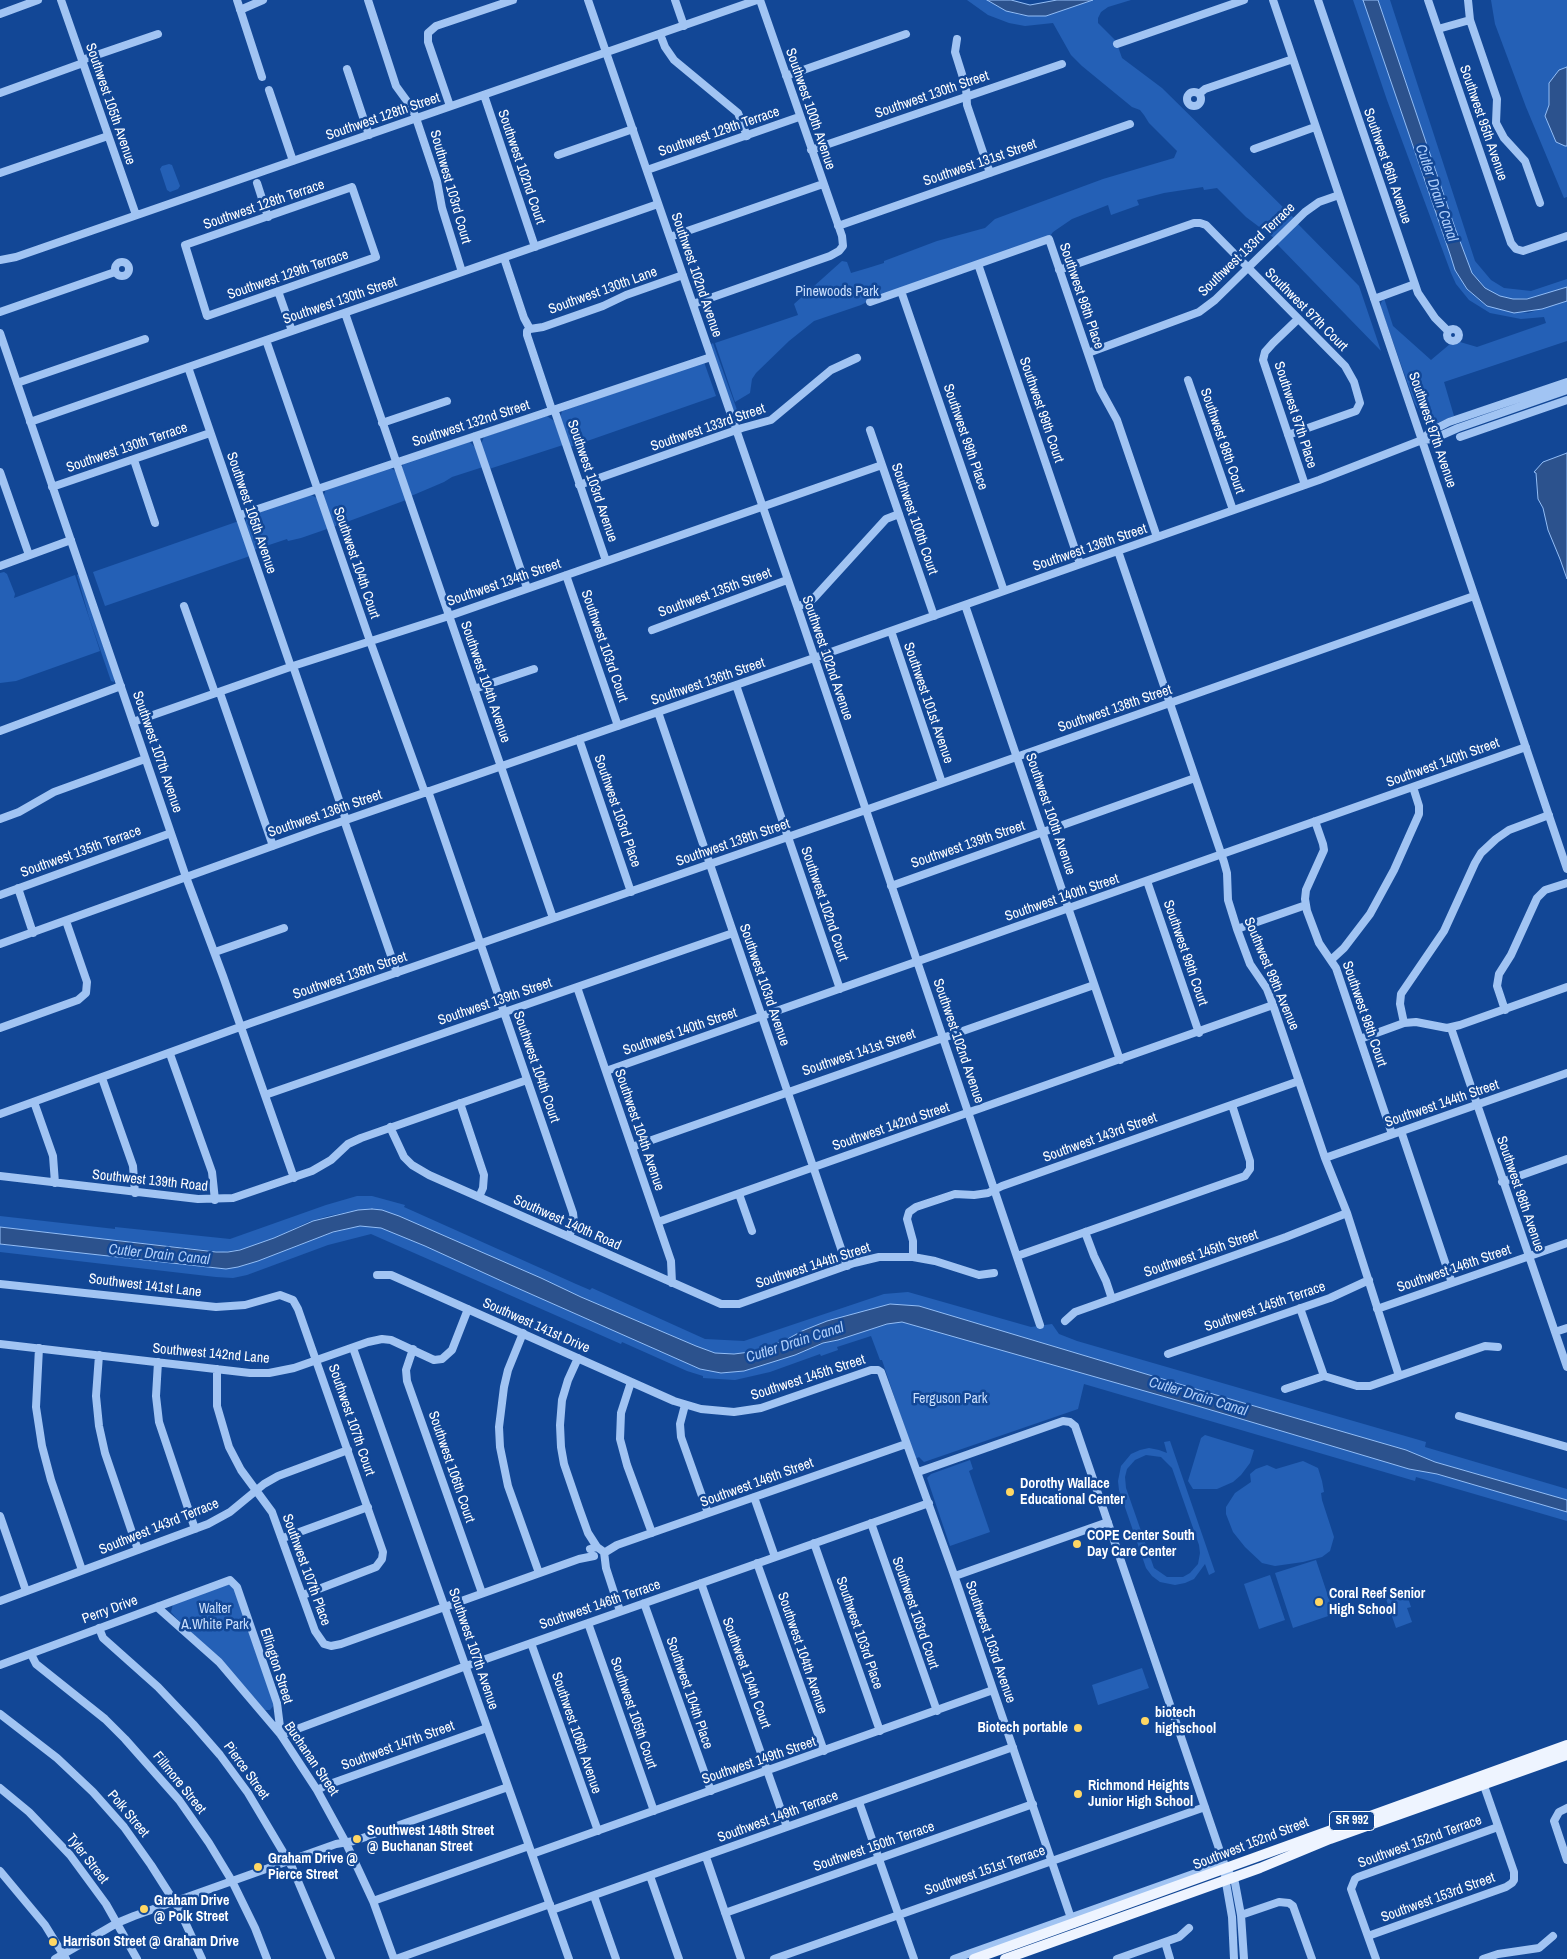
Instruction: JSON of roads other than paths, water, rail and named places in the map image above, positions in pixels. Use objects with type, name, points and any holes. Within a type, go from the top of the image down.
[{"type":"main road","name":"Southwest 152nd Street","points":[[1005,1959],[1073,1925],[1229,1879],[1567,1745]]},
{"type":"main road","name":"Southwest 152nd Street","points":[[974,1959],[1073,1925],[1225,1866],[1321,1832],[1482,1780],[1567,1755]]},
{"type":"street","points":[[0,14],[38,0]]},
{"type":"street","name":"Southwest 105th Avenue","points":[[61,0],[136,216]]},
{"type":"street","points":[[237,0],[262,76]]},
{"type":"street","points":[[240,10],[263,0]]},
{"type":"street","name":"Southwest 103rd Court","points":[[368,0],[397,88],[412,108],[438,180],[442,208],[462,272]]},
{"type":"street","points":[[450,106],[428,42],[428,33],[436,26],[513,0]]},
{"type":"street","name":"Southwest 102nd Avenue","points":[[588,0],[797,606],[1040,1325]]},
{"type":"street","points":[[675,0],[684,26]]},
{"type":"street","name":"Southwest 128th Street","points":[[0,265],[16,257],[759,0]]},
{"type":"street","name":"Southwest 100th Avenue","points":[[693,304],[836,253],[843,244],[759,0]]},
{"type":"street","points":[[1117,44],[1244,0]]},
{"type":"street","name":"Southwest 97th Avenue","points":[[1273,0],[1567,869]]},
{"type":"street","name":"Southwest 96th Avenue","points":[[1318,0],[1415,284],[1426,307],[1448,331]]},
{"type":"street","name":"Southwest 95th Avenue","points":[[1428,0],[1513,246],[1520,250],[1526,250],[1567,236]]},
{"type":"street","name":"Southwest 95th Avenue","points":[[1468,0],[1470,20],[1497,99],[1496,123],[1504,138],[1525,161],[1540,203]]},
{"type":"street","points":[[1438,29],[1470,20]]},
{"type":"street","points":[[0,93],[158,34]]},
{"type":"street","points":[[660,34],[665,47],[674,60],[736,111],[742,120],[747,136]]},
{"type":"street","points":[[786,76],[906,34]]},
{"type":"street","points":[[957,39],[955,52],[966,87],[966,96],[990,173]]},
{"type":"street","points":[[1199,94],[1205,90],[1293,59]]},
{"type":"street","name":"Southwest 130th Street","points":[[811,150],[1062,64]]},
{"type":"street","points":[[347,69],[369,135]]},
{"type":"street","points":[[269,90],[293,161]]},
{"type":"street","name":"Southwest 102nd Court","points":[[484,95],[536,247]]},
{"type":"street","name":"Southwest 129th Terrace","points":[[647,170],[799,117]]},
{"type":"street","name":"Southwest 131st Street","points":[[838,226],[1130,124]]},
{"type":"street","points":[[1254,149],[1316,127]]},
{"type":"street","points":[[558,155],[632,129]]},
{"type":"street","points":[[0,174],[108,136]]},
{"type":"street","points":[[257,183],[268,217]]},
{"type":"street","points":[[670,237],[823,184]]},
{"type":"street","name":"Southwest 128th Terrace","points":[[208,316],[185,245],[352,188],[376,257]]},
{"type":"street","name":"Southwest 133rd Terrace","points":[[1088,353],[1199,312],[1210,305],[1310,208],[1339,195]]},
{"type":"street","name":"Southwest 130th Street","points":[[30,422],[658,204]]},
{"type":"street","name":"Southwest 97th Court","points":[[1059,270],[1187,225],[1200,223],[1206,225],[1348,370],[1358,392],[1360,403],[1358,408],[1352,413],[1288,435]]},
{"type":"street","name":"Southwest 98th Place","points":[[870,302],[1049,239],[1102,395],[1117,420],[1158,537]]},
{"type":"street","name":"Southwest 128th Street","points":[[0,260],[16,257]]},
{"type":"street","name":"Southwest 129th Terrace","points":[[208,316],[376,257]]},
{"type":"street","points":[[504,258],[524,318],[530,329]]},
{"type":"street","name":"Southwest 99th Court","points":[[978,264],[1080,564]]},
{"type":"street","points":[[0,312],[115,272]]},
{"type":"street","name":"Southwest 130th Lane","points":[[530,329],[542,327],[606,305],[626,295],[683,275]]},
{"type":"street","points":[[1374,298],[1415,284]]},
{"type":"street","points":[[278,291],[292,331]]},
{"type":"street","name":"Southwest 99th Place","points":[[901,291],[1004,591]]},
{"type":"street","name":"Southwest 104th Avenue","points":[[345,313],[553,918]]},
{"type":"street","name":"Southwest 97th Place","points":[[1298,320],[1265,352],[1263,360],[1305,485]]},
{"type":"street","name":"Southwest 103rd Avenue","points":[[530,329],[526,335],[606,561]]},
{"type":"street","name":"Southwest 107th Avenue","points":[[0,333],[186,877],[215,952],[294,1178]]},
{"type":"street","points":[[17,383],[145,339]]},
{"type":"street","name":"Southwest 104th Court","points":[[266,340],[370,641],[481,944],[574,1216],[569,1236]]},
{"type":"street","name":"Southwest 132nd Street","points":[[240,516],[711,357]]},
{"type":"street","name":"Southwest 133rd Street","points":[[579,485],[775,418],[831,370],[857,358]]},
{"type":"street","name":"Southwest 105th Avenue","points":[[188,367],[397,973]]},
{"type":"street","name":"Southwest 98th Court","points":[[1188,380],[1233,510]]},
{"type":"street","name":"Southwest 136th Street","points":[[1422,440],[1430,431],[1449,422],[1567,382]]},
{"type":"street","name":"Southwest 136th Street","points":[[0,944],[345,820],[736,686],[1158,537],[1305,485],[1422,440],[1432,439],[1567,390]]},
{"type":"street","points":[[1460,437],[1567,400]]},
{"type":"street","points":[[382,423],[447,401]]},
{"type":"street","name":"Southwest 100th Court","points":[[870,430],[934,616]]},
{"type":"street","name":"Southwest 130th Terrace","points":[[52,487],[210,433]]},
{"type":"street","points":[[474,436],[527,588]]},
{"type":"street","points":[[134,460],[155,522]]},
{"type":"street","name":"Southwest 134th Street","points":[[133,722],[292,666],[449,616],[882,464]]},
{"type":"street","points":[[0,472],[28,555]]},
{"type":"street","points":[[797,606],[806,604],[814,598],[886,519],[899,514]]},
{"type":"street","points":[[0,566],[71,540]]},
{"type":"street","name":"Southwest 99th Avenue","points":[[1118,551],[1227,873],[1228,900],[1237,929],[1250,964],[1267,990],[1273,1005],[1325,1158],[1347,1213],[1399,1376]]},
{"type":"street","name":"Southwest 103rd Court","points":[[566,575],[618,726]]},
{"type":"street","name":"Southwest 135th Street","points":[[652,630],[787,580]]},
{"type":"street","name":"Southwest 138th Street","points":[[0,1114],[241,1027],[710,865],[1474,596]]},
{"type":"street","name":"Southwest 100th Avenue","points":[[965,605],[1120,1060]]},
{"type":"street","points":[[184,606],[273,846]]},
{"type":"street","name":"Southwest 101st Avenue","points":[[891,631],[942,783]]},
{"type":"street","points":[[474,689],[534,669]]},
{"type":"street","points":[[0,731],[121,686]]},
{"type":"street","name":"Southwest 102nd Court","points":[[736,686],[840,989]]},
{"type":"street","name":"Southwest 103rd Avenue","points":[[658,712],[847,1266]]},
{"type":"street","name":"Southwest 103rd Place","points":[[579,739],[631,892]]},
{"type":"street","name":"Southwest 140th Street","points":[[606,1071],[1526,747]]},
{"type":"street","points":[[0,820],[19,812],[54,792],[146,759]]},
{"type":"street","name":"Southwest 139th Street","points":[[891,886],[1195,778]]},
{"type":"street","points":[[1331,960],[1344,948],[1365,921],[1394,870],[1418,817],[1420,806],[1413,787]]},
{"type":"street","points":[[1404,1022],[1400,1004],[1402,994],[1444,931],[1481,853],[1496,838],[1509,830],[1549,815]]},
{"type":"street","name":"Southwest 98th Court","points":[[1315,821],[1324,850],[1306,890],[1306,905],[1317,940],[1331,960],[1392,1134]]},
{"type":"street","name":"Southwest 135th Terrace","points":[[0,894],[171,833]]},
{"type":"street","name":"Southwest 99th Court","points":[[1147,881],[1199,1033]]},
{"type":"street","points":[[1505,1010],[1497,986],[1499,974],[1511,955],[1537,898],[1548,889],[1567,883]]},
{"type":"street","points":[[18,888],[33,932]]},
{"type":"street","points":[[1237,929],[1306,905]]},
{"type":"street","points":[[0,1028],[76,1001],[86,994],[87,982],[66,921]]},
{"type":"street","points":[[215,952],[284,928]]},
{"type":"street","name":"Southwest 139th Street","points":[[265,1095],[733,933]]},
{"type":"street","name":"Southwest 141st Street","points":[[632,1147],[1094,985]]},
{"type":"street","name":"Southwest 104th Avenue","points":[[576,987],[671,1261],[672,1283]]},
{"type":"street","points":[[1360,1039],[1404,1022],[1416,1022],[1451,1028],[1567,987]]},
{"type":"street","name":"Southwest 142nd Street","points":[[658,1222],[1199,1033],[1273,1005]]},
{"type":"street","name":"Southwest 98th Avenue","points":[[1451,1028],[1502,1182],[1567,1367]]},
{"type":"street","points":[[170,1054],[212,1172],[215,1200]]},
{"type":"street","name":"Southwest 144th Street","points":[[1325,1158],[1567,1073]]},
{"type":"street","points":[[102,1078],[133,1166],[135,1193]]},
{"type":"street","points":[[294,1178],[323,1165],[355,1140],[527,1080]]},
{"type":"street","name":"Southwest 143rd Street","points":[[913,1257],[913,1239],[907,1220],[909,1212],[918,1206],[952,1195],[977,1195],[1299,1082]]},
{"type":"street","points":[[34,1102],[53,1156],[56,1174],[55,1183]]},
{"type":"street","points":[[460,1103],[484,1175],[483,1188],[479,1197]]},
{"type":"street","points":[[1017,1256],[1240,1178],[1248,1172],[1250,1161],[1232,1105]]},
{"type":"street","name":"Southwest 140th Road","points":[[390,1128],[398,1146],[408,1161],[428,1175],[672,1283]]},
{"type":"street","points":[[1400,1131],[1452,1282]]},
{"type":"street","points":[[1502,1182],[1567,1159]]},
{"type":"street","name":"Southwest 139th Road","points":[[0,1176],[135,1193],[215,1200],[238,1197],[294,1178]]},
{"type":"street","points":[[739,1194],[752,1231]]},
{"type":"street","name":"Southwest 145th Street","points":[[1065,1321],[1075,1312],[1286,1238],[1347,1213]]},
{"type":"street","points":[[1086,1232],[1112,1299]]},
{"type":"street","name":"Southwest 146th Street","points":[[1377,1309],[1567,1243]]},
{"type":"street","name":"Southwest 144th Street","points":[[672,1283],[716,1303],[732,1305],[879,1257],[913,1257],[936,1261],[979,1275],[994,1273]]},
{"type":"street","name":"Southwest 141st Drive","points":[[377,1275],[391,1275],[685,1405]]},
{"type":"street","name":"Southwest 145th Terrace","points":[[1168,1354],[1336,1295],[1369,1280]]},
{"type":"street","name":"Southwest 141st Lane","points":[[0,1284],[216,1307],[245,1305],[278,1295],[286,1296]]},
{"type":"street","name":"Southwest 107th Court","points":[[286,1296],[293,1300],[298,1309],[382,1547],[382,1559],[372,1569],[303,1595]]},
{"type":"street","points":[[1300,1308],[1324,1376]]},
{"type":"street","name":"Southwest 142nd Lane","points":[[0,1344],[217,1369],[269,1373],[289,1370],[382,1339],[391,1340],[434,1360],[442,1359],[451,1352],[468,1309]]},
{"type":"street","points":[[1555,1332],[1567,1328]]},
{"type":"street","points":[[522,1333],[508,1370],[502,1397],[500,1447],[507,1481],[539,1573]]},
{"type":"street","points":[[1285,1389],[1324,1376],[1364,1386],[1485,1346],[1498,1347]]},
{"type":"street","points":[[39,1348],[36,1401],[42,1446],[49,1474],[82,1570]]},
{"type":"street","name":"Southwest 107th Avenue","points":[[354,1348],[569,1959]]},
{"type":"street","name":"Southwest 106th Court","points":[[413,1350],[406,1367],[407,1381],[482,1593]]},
{"type":"street","points":[[99,1355],[96,1396],[100,1434],[138,1550]]},
{"type":"street","points":[[578,1358],[568,1380],[562,1400],[560,1432],[564,1464],[588,1533],[606,1568],[620,1612]]},
{"type":"street","points":[[158,1362],[156,1396],[158,1418],[195,1529]]},
{"type":"street","name":"Southwest 107th Place","points":[[217,1369],[216,1400],[221,1423],[236,1463],[270,1508],[283,1538],[315,1632],[322,1642]]},
{"type":"street","name":"Southwest 145th Street","points":[[685,1405],[719,1412],[751,1410],[779,1403],[871,1370],[879,1371]]},
{"type":"street","name":"Southwest 103rd Avenue","points":[[879,1371],[883,1376],[955,1576],[1073,1925]]},
{"type":"street","points":[[631,1382],[620,1413],[620,1439],[627,1465],[652,1533]]},
{"type":"street","points":[[685,1405],[680,1424],[681,1437],[708,1514]]},
{"type":"street","points":[[1459,1416],[1567,1447]]},
{"type":"street","points":[[918,1472],[1058,1422],[1070,1422],[1076,1429],[1241,1915],[1244,1959]]},
{"type":"street","name":"Southwest 146th Street","points":[[322,1642],[330,1646],[341,1644],[906,1444]]},
{"type":"street","name":"Southwest 143rd Terrace","points":[[0,1601],[195,1529],[230,1512],[278,1476],[348,1450]]},
{"type":"street","points":[[754,1497],[775,1557]]},
{"type":"street","name":"Southwest 146th Terrace","points":[[281,1734],[466,1666],[929,1503]]},
{"type":"street","points":[[283,1538],[368,1507]]},
{"type":"street","points":[[0,1516],[26,1591]]},
{"type":"street","points":[[955,1576],[1108,1522]]},
{"type":"street","name":"Southwest 103rd Court","points":[[871,1523],[937,1711]]},
{"type":"street","name":"Southwest 103rd Place","points":[[814,1543],[880,1731]]},
{"type":"street","name":"Southwest 104th Avenue","points":[[758,1563],[824,1751]]},
{"type":"street","name":"Perry Drive","points":[[0,1665],[230,1580]]},
{"type":"street","name":"Ellington Street","points":[[230,1580],[237,1587],[277,1702],[281,1734]]},
{"type":"street","name":"Southwest 104th Court","points":[[701,1583],[787,1828]]},
{"type":"street","name":"Southwest 104th Place","points":[[644,1603],[711,1791]]},
{"type":"street","name":"Buchanan Street","points":[[157,1606],[219,1662],[281,1734],[317,1790],[346,1842],[373,1901],[395,1959]]},
{"type":"street","name":"Southwest 105th Court","points":[[588,1623],[654,1811]]},
{"type":"street","name":"Pierce Street","points":[[99,1628],[103,1638],[158,1687],[220,1755],[260,1811],[289,1861],[310,1906],[331,1959]]},
{"type":"street","name":"Southwest 106th Avenue","points":[[532,1643],[598,1831]]},
{"type":"street","name":"Fillmore Street","points":[[31,1654],[36,1664],[105,1719],[151,1766],[196,1823],[232,1881],[252,1921],[267,1959]]},
{"type":"street","name":"Southwest 149th Street","points":[[532,1854],[993,1690]]},
{"type":"street","name":"Polk Street","points":[[0,1714],[50,1752],[93,1792],[124,1827],[174,1901],[202,1959]]},
{"type":"street","name":"Southwest 147th Street","points":[[317,1790],[326,1785],[487,1728]]},
{"type":"street","name":"Southwest 149th Terrace","points":[[395,1959],[551,1907],[594,1896],[1013,1747]]},
{"type":"street","points":[[1482,1780],[1498,1827]]},
{"type":"street","points":[[55,1959],[65,1956],[117,1923],[174,1901],[336,1844],[354,1841],[508,1786]]},
{"type":"street","name":"Tyler Street","points":[[0,1788],[35,1818],[70,1855],[106,1904],[137,1959]]},
{"type":"street","points":[[858,1802],[914,1959]]},
{"type":"street","name":"Southwest 150th Terrace","points":[[725,1913],[1032,1804]]},
{"type":"street","name":"Southwest 151st Terrace","points":[[774,1959],[1205,1807]]},
{"type":"street","points":[[1567,1808],[1559,1812],[1554,1824],[1567,1860]]},
{"type":"street","name":"Southwest 153rd Street","points":[[1368,1936],[1506,1887],[1514,1880],[1514,1872],[1498,1827]]},
{"type":"street","name":"Southwest 152nd Terrace","points":[[1368,1936],[1351,1889],[1352,1882],[1358,1876],[1498,1827]]},
{"type":"street","points":[[373,1901],[529,1846]]},
{"type":"street","points":[[706,1857],[742,1959]]},
{"type":"street","points":[[0,1871],[42,1921],[65,1956]]},
{"type":"street","points":[[650,1876],[679,1959]]},
{"type":"street","points":[[1229,1879],[1234,1959]]},
{"type":"street","points":[[594,1896],[616,1959]]},
{"type":"street","points":[[1241,1915],[1279,1902],[1288,1902],[1293,1906],[1312,1959]]},
{"type":"street","points":[[954,1959],[1073,1925]]},
{"type":"street","points":[[1117,1959],[1179,1937],[1189,1928]]},
{"type":"street","points":[[1368,1936],[1376,1959]]},
{"type":"street","points":[[1483,1959],[1512,1956],[1539,1948],[1552,1936]]},
{"type":"street","points":[[1165,1942],[1170,1959]]},
{"type":"water","points":[[987,0],[1011,0],[1030,5],[1057,0],[1093,0],[1046,16],[1028,16],[1006,11]]},
{"type":"water","name":"Cutler Drain Canal","points":[[1363,0],[1378,0],[1472,273],[1485,288],[1500,296],[1513,299],[1527,299],[1567,287],[1567,301],[1542,309],[1514,313],[1487,306],[1467,289],[1455,270]]},
{"type":"water","points":[[1567,67],[1567,146],[1565,146],[1556,142],[1545,116],[1549,105],[1549,83],[1559,70]]},
{"type":"water","points":[[1567,453],[1567,579],[1548,530],[1543,508],[1538,499],[1536,473],[1534,472],[1543,462]]},
{"type":"water","name":"Cutler Drain Canal","points":[[358,1210],[382,1210],[399,1216],[581,1297],[715,1353],[734,1354],[750,1352],[784,1341],[827,1321],[890,1304],[919,1306],[1406,1450],[1435,1462],[1567,1500],[1567,1512],[1437,1474],[1409,1469],[1201,1407],[902,1322],[887,1324],[823,1343],[795,1355],[744,1371],[721,1373],[700,1369],[381,1228],[360,1226],[333,1232],[258,1261],[226,1269],[0,1244],[0,1227],[228,1252],[240,1250],[274,1238],[313,1221]]},
{"type":"place","name":"Dorothy Wallace Educational Center","points":[[1010,1492]]},
{"type":"place","name":"COPE Center South Day Care Center","points":[[1077,1544]]},
{"type":"place","name":"Coral Reef Senior High School","points":[[1319,1602]]},
{"type":"place","name":"biotech highschool","points":[[1145,1721]]},
{"type":"place","name":"Biotech portable","points":[[1078,1728]]},
{"type":"place","name":"Richmond Heights Junior High School","points":[[1078,1794]]},
{"type":"place","name":"Southwest 148th Street @ Buchanan Street","points":[[357,1839]]},
{"type":"place","name":"Graham Drive @ Pierce Street","points":[[258,1867]]},
{"type":"place","name":"Graham Drive @ Polk Street","points":[[144,1909]]},
{"type":"place","name":"Harrison Street @ Graham Drive","points":[[53,1942]]},
{"type":"park label","name":"Pinewoods Park","points":[[837,292]]},
{"type":"park label","name":"Ferguson Park","points":[[950,1399]]},
{"type":"park label","name":"Walter A.White Park","points":[[215,1618]]}]
